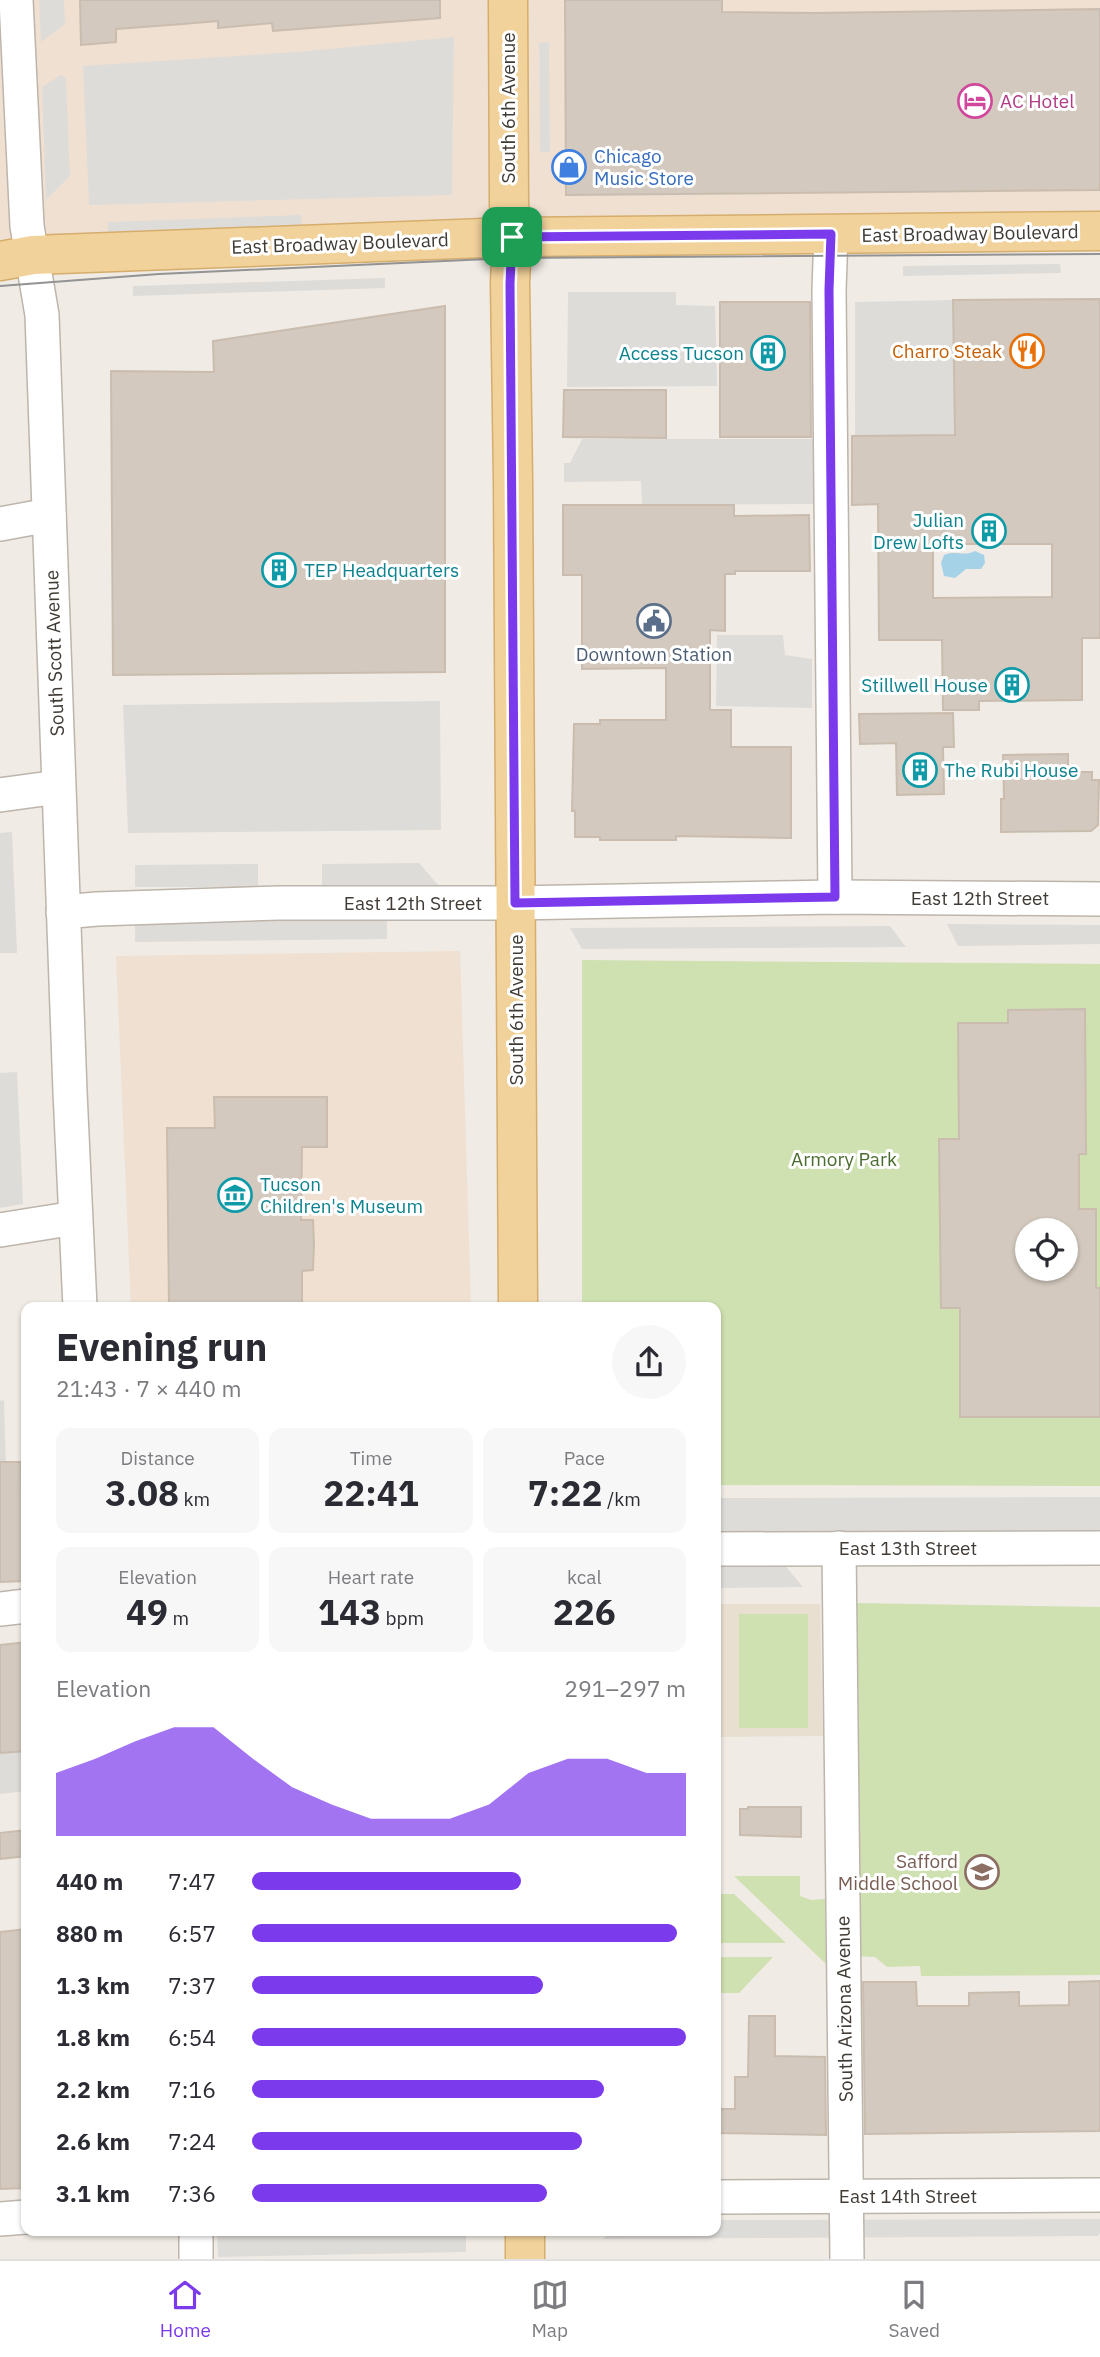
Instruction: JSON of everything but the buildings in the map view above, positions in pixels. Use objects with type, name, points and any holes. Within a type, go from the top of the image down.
[{"type":"main road","name":"South 6th Avenue","points":[[508,0],[509,204],[512,237],[510,296],[518,1302]]},
{"type":"main road","name":"East Broadway Boulevard","points":[[17,258],[512,237],[1100,231]]},
{"type":"main road","points":[[525,2236],[525,2259]]},
{"type":"street","name":"South Scott Avenue","points":[[16,0],[27,226],[17,258],[42,315],[80,1302]]},
{"type":"street","points":[[831,234],[829,290],[835,897]]},
{"type":"street","points":[[0,524],[49,514]]},
{"type":"street","points":[[0,795],[58,787]]},
{"type":"street","name":"East 12th Street","points":[[63,912],[279,903],[515,903],[835,897],[1100,899]]},
{"type":"street","points":[[0,1230],[75,1218]]},
{"type":"street","name":"South Arizona Avenue","points":[[839,1548],[847,2259]]},
{"type":"street","name":"East 13th Street","points":[[721,1549],[1100,1548]]},
{"type":"street","points":[[0,1609],[21,1607]]},
{"type":"street","name":"East 14th Street","points":[[721,2197],[1100,2195]]},
{"type":"street","points":[[0,2219],[21,2217]]},
{"type":"street","points":[[196,2236],[196,2259]]},
{"type":"shaded area","points":[[0,0],[1100,0],[1100,236],[0,261]]},
{"type":"shaded area","points":[[39,0],[64,0],[65,24],[41,42]]},
{"type":"shaded area","points":[[454,37],[452,195],[89,205],[83,66],[298,52]]},
{"type":"shaded area","points":[[549,42],[550,152],[540,152],[539,43]]},
{"type":"shaded area","points":[[61,75],[66,79],[70,176],[46,200],[42,87]]},
{"type":"shaded area","points":[[301,215],[302,226],[108,233],[108,222]]},
{"type":"shaded area","points":[[1060,264],[1061,273],[903,276],[903,266]]},
{"type":"shaded area","points":[[385,278],[385,288],[133,296],[133,286]]},
{"type":"shaded area","points":[[568,292],[676,292],[676,305],[715,306],[717,386],[567,387]]},
{"type":"shaded area","points":[[953,300],[955,435],[855,436],[855,302]]},
{"type":"shaded area","points":[[582,439],[817,439],[816,504],[642,505],[641,481],[564,482],[564,463],[570,463]]},
{"type":"shaded area","points":[[717,635],[783,635],[785,655],[812,659],[812,708],[716,706]]},
{"type":"shaded area","points":[[440,701],[441,830],[128,833],[123,705]]},
{"type":"shaded area","points":[[12,832],[17,953],[0,953],[0,833]]},
{"type":"shaded area","points":[[419,863],[438,885],[322,886],[322,864]]},
{"type":"shaded area","points":[[258,864],[258,887],[135,887],[135,865]]},
{"type":"shaded area","points":[[387,917],[387,939],[135,942],[135,919]]},
{"type":"shaded area","points":[[947,924],[1100,925],[1100,944],[958,946]]},
{"type":"shaded area","points":[[890,926],[906,947],[582,949],[570,928]]},
{"type":"shaded area","points":[[460,951],[471,1302],[131,1302],[116,956]]},
{"type":"shaded area","points":[[17,1072],[23,1204],[0,1208],[0,1073]]},
{"type":"shaded area","points":[[4,1400],[6,1469],[0,1470],[0,1401]]},
{"type":"shaded area","points":[[1100,1497],[1100,1548],[772,1550],[803,1587],[721,1588],[721,1498]]},
{"type":"shaded area","points":[[721,1604],[820,1604],[823,1736],[721,1737]]},
{"type":"shaded area","points":[[21,1751],[21,1792],[0,1794],[0,1753]]},
{"type":"shaded area","points":[[1100,2219],[1100,2233],[1098,2236],[603,2239],[606,2236],[721,2236],[721,2220]]},
{"type":"shaded area","points":[[217,2236],[466,2236],[466,2252],[218,2257]]},
{"type":"green space","name":"Armory Park","points":[[582,960],[1100,964],[1100,1486],[721,1485],[721,1302],[582,1302]]},
{"type":"green space","name":"Safford Middle School","points":[[852,1603],[1100,1607],[1100,1975],[921,1976],[920,1966],[887,1967],[875,1957],[854,1956]]},
{"type":"green space","points":[[739,1614],[808,1614],[808,1728],[739,1728]]},
{"type":"green space","points":[[734,1876],[800,1876],[800,1896],[811,1900],[825,1899],[826,1964]]},
{"type":"green space","points":[[721,1894],[734,1894],[786,1943],[721,1943]]},
{"type":"green space","points":[[721,1957],[773,1957],[739,1993],[721,1993]]},
{"type":"water","points":[[975,551],[984,555],[985,563],[981,569],[966,569],[955,578],[944,576],[941,563],[944,555]]},
{"type":"tram line","points":[[0,286],[159,274],[510,258],[1100,254]]},
{"type":"place","name":"AC Hotel","points":[[975,101]]},
{"type":"place","name":"Chicago Music Store","points":[[569,167]]},
{"type":"place","name":"Charro Steak","points":[[1027,351]]},
{"type":"place","name":"Access Tucson","points":[[768,353]]},
{"type":"place","name":"Julian Drew Lofts","points":[[989,531]]},
{"type":"place","name":"TEP Headquarters","points":[[279,570]]},
{"type":"place","name":"Downtown Station","points":[[654,621]]},
{"type":"place","name":"Stillwell House","points":[[1012,685]]},
{"type":"place","name":"The Rubi House","points":[[920,770]]},
{"type":"place","name":"Tucson Children's Museum","points":[[235,1195]]},
{"type":"place","name":"Safford Middle School","points":[[982,1872]]},
{"type":"route","points":[[831,234],[829,290],[835,897],[515,903],[510,284],[512,237],[831,234]]}]
